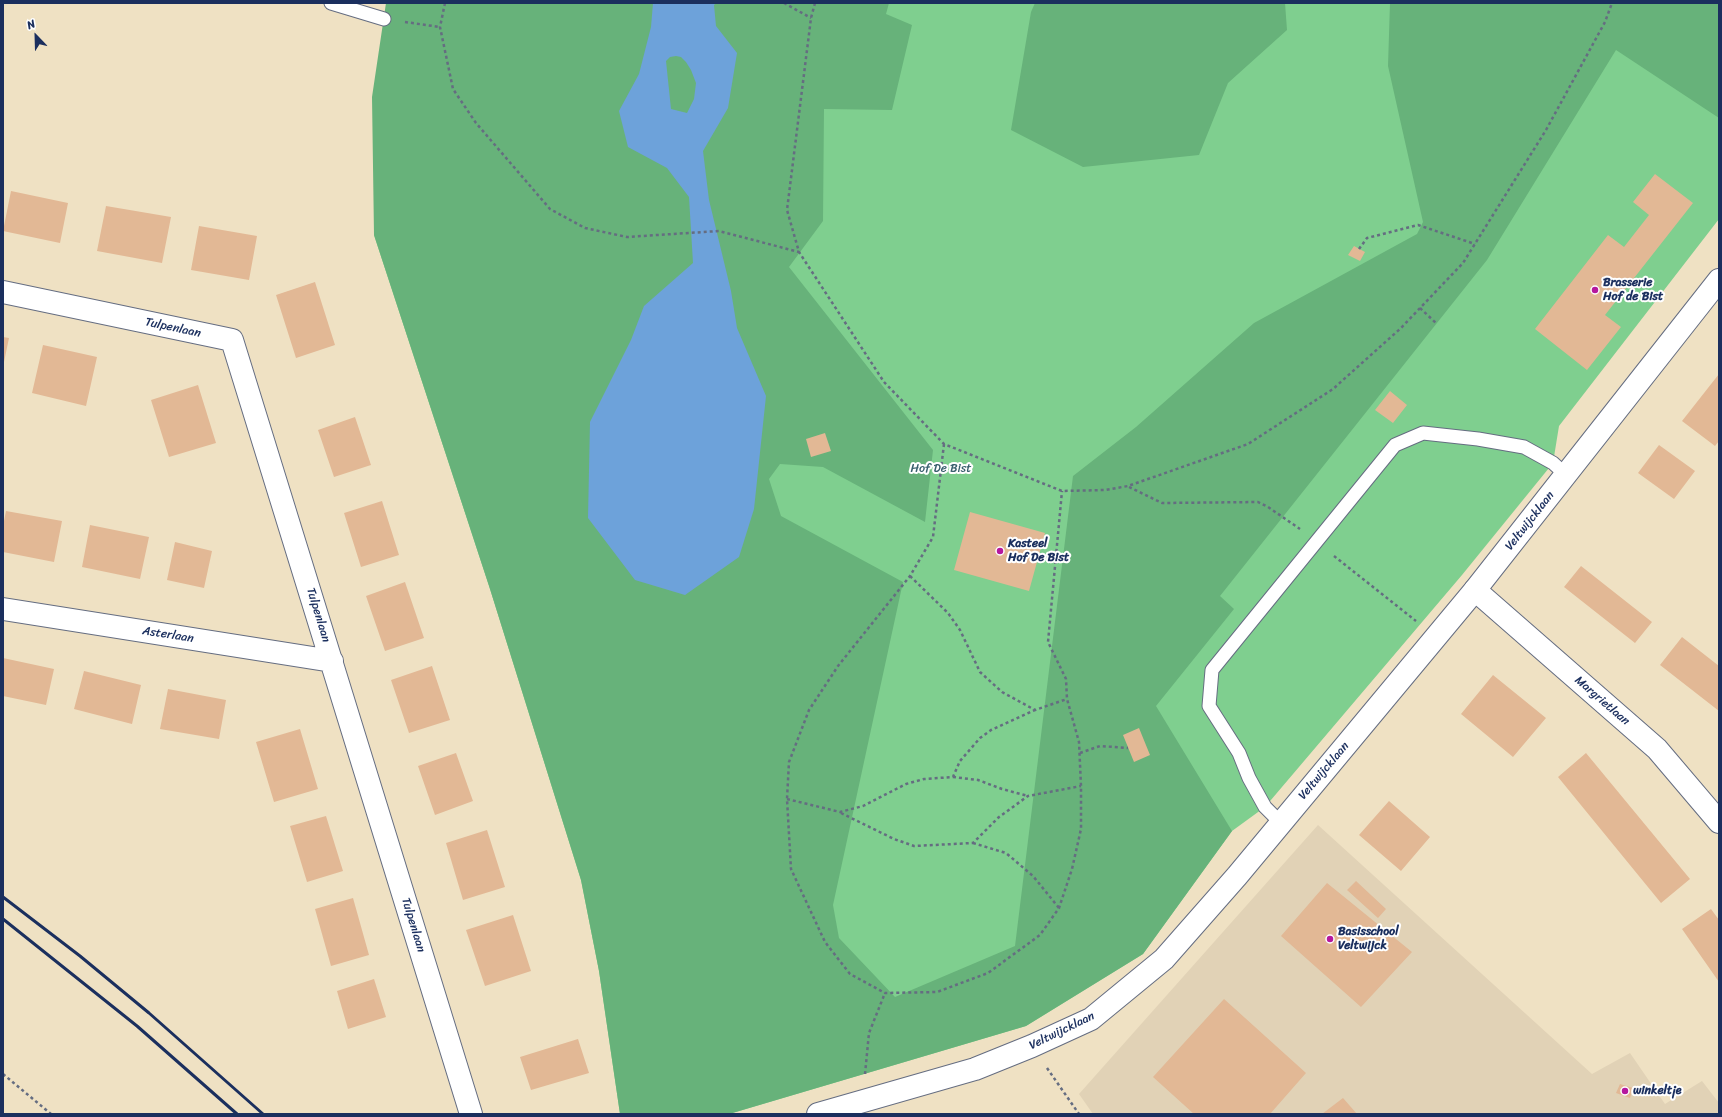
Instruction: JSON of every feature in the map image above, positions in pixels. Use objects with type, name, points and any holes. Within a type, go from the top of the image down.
[{"type":"street","name":"Veltwijcklaan","points":[[818,1114],[975,1069],[1032,1046],[1091,1019],[1164,959],[1281,823],[1475,590],[1719,280]]},
{"type":"street","name":"Tulpenlaan","points":[[3,292],[232,340],[471,1114]]},
{"type":"street","name":"Margrietlaan","points":[[1475,590],[1657,749],[1719,822]]},
{"type":"street","name":"Asterlaan","points":[[3,609],[332,661]]},
{"type":"lane","points":[[332,3],[384,19]]},
{"type":"lane","points":[[1281,823],[1265,807],[1249,778],[1239,754],[1209,706],[1212,670],[1395,445],[1423,433],[1478,439],[1524,447],[1553,463],[1566,475]]},
{"type":"path","points":[[445,3],[440,27],[453,89],[476,123],[550,209],[585,228],[627,237],[719,231],[799,252]]},
{"type":"path","points":[[784,3],[811,18]]},
{"type":"path","points":[[815,3],[811,18],[787,210],[799,252],[884,382],[944,444],[1062,491],[1106,490],[1128,486],[1248,444],[1333,389],[1401,328],[1463,264],[1546,130],[1606,22],[1612,3]]},
{"type":"path","points":[[384,19],[440,27]]},
{"type":"path","points":[[1359,249],[1367,238],[1418,225],[1474,244]]},
{"type":"path","points":[[1420,308],[1437,324]]},
{"type":"path","points":[[944,444],[933,536],[910,576],[838,666],[809,710],[789,762],[787,799],[791,869],[825,942],[850,974],[884,993],[937,992],[988,973],[1040,935],[1059,908],[1072,870],[1081,829],[1079,742],[1067,699],[1066,679],[1048,642],[1062,491]]},
{"type":"path","points":[[1128,486],[1162,503],[1258,502],[1268,507],[1316,542],[1436,637]]},
{"type":"path","points":[[910,576],[948,613],[960,630],[980,672],[989,682],[1002,692],[1035,710]]},
{"type":"path","points":[[954,777],[960,761],[980,738],[991,730],[1035,710],[1067,699]]},
{"type":"path","points":[[1080,753],[1100,746],[1128,748]]},
{"type":"path","points":[[840,812],[863,806],[906,784],[924,779],[954,777],[978,780],[1002,789],[1028,796]]},
{"type":"path","points":[[973,843],[999,817],[1028,796],[1081,786]]},
{"type":"path","points":[[787,799],[840,812],[894,839],[914,846],[973,843],[1006,852],[1033,876],[1059,908]]},
{"type":"path","points":[[869,1099],[865,1073],[869,1033],[884,993]]},
{"type":"path","points":[[1032,1046],[1079,1114]]},
{"type":"path","points":[[3,1074],[51,1114]]},
{"type":"shaded area","name":"Basisschool Veltwijck","points":[[1318,825],[1592,1074],[1630,1053],[1665,1104],[1702,1081],[1719,1103],[1719,1114],[1093,1114],[1079,1094]]},
{"type":"green space","points":[[386,3],[889,3],[886,14],[912,25],[892,110],[824,109],[823,221],[789,267],[933,450],[925,522],[823,467],[780,464],[769,479],[781,516],[903,582],[833,905],[839,938],[895,997],[1015,946],[1073,476],[1136,427],[1254,323],[1417,234],[1423,222],[1388,66],[1390,3],[1719,3],[1719,118],[1616,50],[1487,260],[1220,596],[1234,609],[1156,706],[1232,831],[1143,954],[1026,1026],[729,1114],[620,1114],[599,971],[581,880],[490,589],[374,235],[372,97]]},
{"type":"green space","name":"Hof De Bist","points":[[392,3],[1719,3],[1719,219],[1559,426],[1553,463],[1462,575],[1265,807],[1232,831],[1143,954],[1026,1026],[729,1114],[620,1114],[599,971],[581,880],[490,589],[374,235],[380,100]]},
{"type":"green space","points":[[1035,3],[1285,3],[1287,30],[1228,83],[1199,155],[1083,167],[1011,130],[1031,12]]},
{"type":"water","points":[[653,3],[716,3],[714,5],[716,26],[737,53],[728,108],[703,151],[709,200],[731,291],[737,328],[766,396],[754,509],[739,557],[685,595],[635,580],[588,518],[590,422],[631,340],[644,306],[693,263],[689,197],[667,168],[628,147],[619,111],[639,74],[651,27]],"holes":[[[670,57],[681,57],[691,70],[696,83],[694,99],[687,113],[671,109],[666,61]]]},
{"type":"building","name":"Brasserie Hof de Bist","points":[[1655,174],[1693,203],[1605,315],[1621,327],[1587,370],[1535,329],[1608,235],[1624,247],[1649,215],[1633,202]]},
{"type":"building","points":[[11,191],[68,203],[60,243],[3,231]]},
{"type":"building","points":[[106,206],[171,217],[162,263],[97,251]]},
{"type":"building","points":[[199,226],[257,236],[249,280],[191,270]]},
{"type":"building","points":[[1354,246],[1365,252],[1360,261],[1348,255]]},
{"type":"building","points":[[315,282],[335,345],[296,358],[276,295]]},
{"type":"building","points":[[3,337],[9,338],[4,362],[3,362]]},
{"type":"building","points":[[43,345],[97,357],[86,406],[32,393]]},
{"type":"building","points":[[1719,374],[1719,441],[1715,446],[1682,421]]},
{"type":"building","points":[[198,385],[216,443],[169,457],[151,400]]},
{"type":"building","points":[[1390,391],[1407,405],[1393,423],[1375,410]]},
{"type":"building","points":[[355,417],[371,465],[334,477],[318,430]]},
{"type":"building","points":[[825,433],[831,451],[811,457],[806,439]]},
{"type":"building","points":[[1659,445],[1695,471],[1674,499],[1638,473]]},
{"type":"building","points":[[382,501],[399,555],[361,567],[344,513]]},
{"type":"building","points":[[6,511],[62,521],[54,562],[3,552],[3,526]]},
{"type":"building","name":"Kasteel Hof De Bist","points":[[970,512],[1045,533],[1029,591],[954,570]]},
{"type":"building","points":[[90,525],[149,537],[140,579],[82,567]]},
{"type":"building","points":[[175,542],[212,551],[204,588],[167,580]]},
{"type":"building","points":[[1581,566],[1652,622],[1635,643],[1564,587]]},
{"type":"building","points":[[405,582],[424,638],[385,651],[366,596]]},
{"type":"building","points":[[1682,637],[1719,666],[1719,711],[1660,665]]},
{"type":"building","points":[[3,658],[54,669],[46,705],[3,696]]},
{"type":"building","points":[[432,666],[450,720],[409,733],[391,680]]},
{"type":"building","points":[[84,671],[141,685],[132,724],[74,709]]},
{"type":"building","points":[[1493,675],[1546,718],[1513,757],[1461,714]]},
{"type":"building","points":[[168,689],[226,700],[219,739],[160,729]]},
{"type":"building","points":[[1139,728],[1150,755],[1134,762],[1123,735]]},
{"type":"building","points":[[300,729],[318,789],[274,802],[256,742]]},
{"type":"building","points":[[456,753],[473,801],[435,815],[418,766]]},
{"type":"building","points":[[1586,753],[1690,879],[1661,903],[1558,777]]},
{"type":"building","points":[[1389,801],[1430,837],[1401,871],[1359,835]]},
{"type":"building","points":[[326,816],[343,871],[307,882],[290,826]]},
{"type":"building","points":[[487,830],[505,887],[463,900],[446,843]]},
{"type":"building","points":[[1356,881],[1386,909],[1378,918],[1347,890]]},
{"type":"building","points":[[1327,883],[1412,952],[1361,1007],[1281,936]]},
{"type":"building","points":[[353,898],[369,955],[331,966],[315,909]]},
{"type":"building","points":[[1711,909],[1719,920],[1719,982],[1682,929]]},
{"type":"building","points":[[513,915],[531,971],[485,986],[466,930]]},
{"type":"building","points":[[374,979],[386,1017],[348,1029],[337,991]]},
{"type":"building","points":[[1224,999],[1306,1073],[1270,1114],[1194,1114],[1153,1077]]},
{"type":"building","points":[[578,1039],[589,1073],[531,1090],[520,1057]]},
{"type":"building","name":"winkeltje","points":[[1620,1084],[1633,1088],[1630,1098],[1616,1093]]},
{"type":"building","points":[[1343,1098],[1357,1114],[1322,1114]]},
{"type":"railway","points":[[3,897],[80,956],[149,1013],[263,1114]]},
{"type":"railway","points":[[3,919],[137,1026],[237,1114]]},
{"type":"place","name":"Brasserie Hof de Bist","points":[[1595,290]]},
{"type":"place","name":"Kasteel Hof De Bist","points":[[1000,551]]},
{"type":"place","name":"Basisschool Veltwijck","points":[[1330,939]]},
{"type":"place","name":"winkeltje","points":[[1625,1091]]}]
